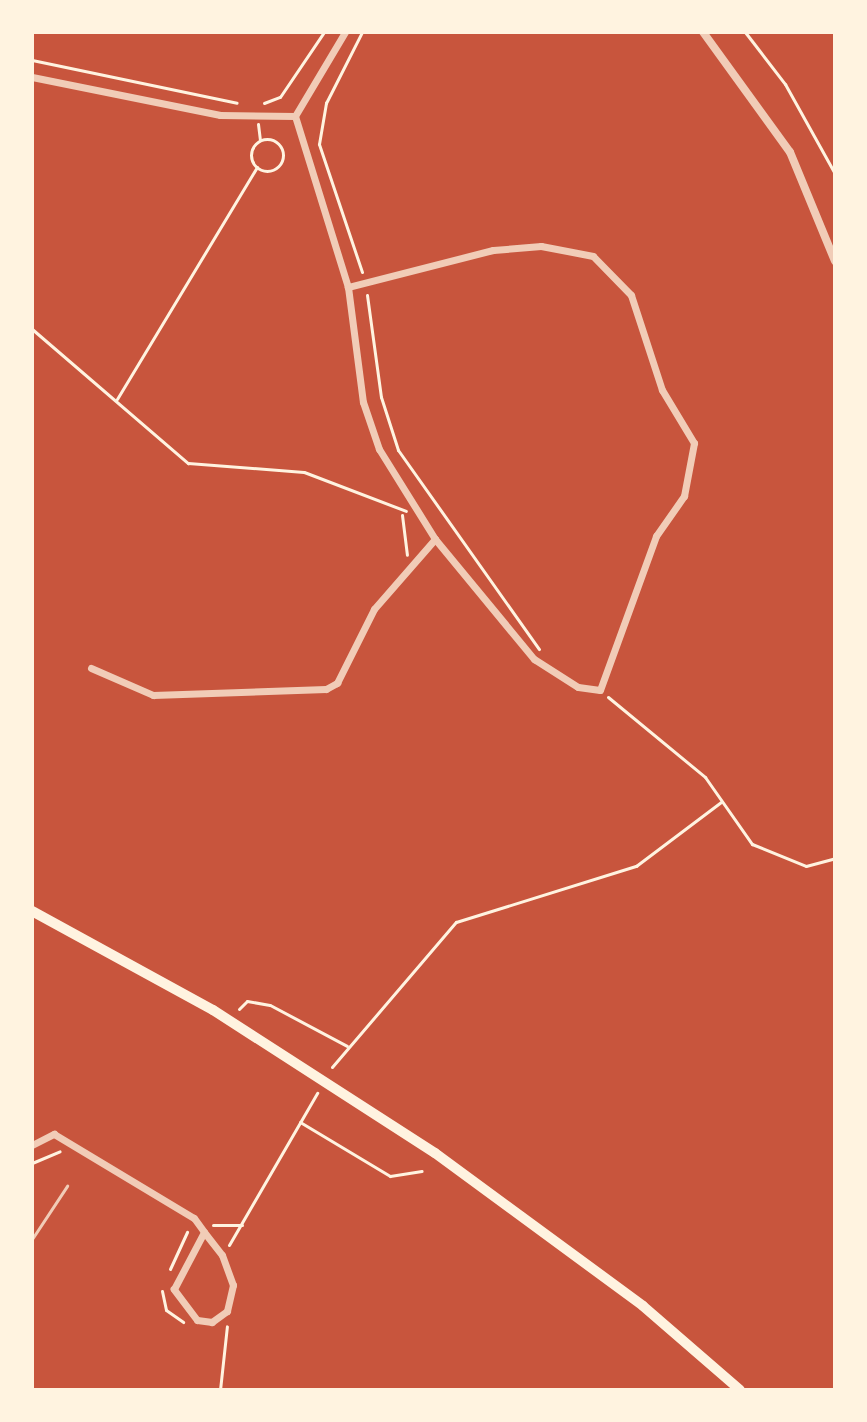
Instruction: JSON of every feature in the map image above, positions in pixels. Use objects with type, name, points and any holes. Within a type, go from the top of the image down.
[{"type":"main road","points":[[32,911],[213,1010],[435,1153],[643,1306],[740,1390]]},
{"type":"street","points":[[345,32],[295,116],[348,287],[363,402],[411,506],[435,539],[534,659],[578,687],[600,690],[656,536],[684,496],[694,443],[662,390],[631,295],[593,256],[541,246],[493,250],[348,287]]},
{"type":"street","points":[[703,32],[790,152],[835,261]]},
{"type":"street","points":[[32,77],[220,115],[295,116]]},
{"type":"street","points":[[91,668],[153,695],[326,689],[337,683],[374,609],[408,563],[435,539]]},
{"type":"street","points":[[32,1145],[54,1134],[149,1185],[204,1232],[222,1255],[233,1285],[227,1311],[212,1322],[197,1320],[174,1289],[204,1232]]},
{"type":"lane","points":[[32,1239],[67,1186]]},
{"type":"path","points":[[257,104],[280,97],[324,32]]},
{"type":"path","points":[[362,32],[326,103],[319,144],[365,284],[381,397],[398,450],[426,498],[540,645],[534,659]]},
{"type":"path","points":[[745,32],[785,84],[835,174]]},
{"type":"path","points":[[32,60],[247,106]]},
{"type":"path","points":[[117,399],[257,167],[256,144],[278,144],[277,167],[257,167]]},
{"type":"path","points":[[32,329],[188,463],[304,472],[402,515]]},
{"type":"path","points":[[402,515],[426,498]]},
{"type":"path","points":[[402,515],[408,563]]},
{"type":"path","points":[[600,690],[705,777],[721,802],[765,853],[806,866],[835,858]]},
{"type":"path","points":[[332,1067],[456,922],[636,866],[721,802]]},
{"type":"path","points":[[239,1009],[258,1001],[347,1046]]},
{"type":"path","points":[[222,1255],[317,1092]]},
{"type":"path","points":[[300,1122],[390,1176],[422,1171]]},
{"type":"path","points":[[220,1390],[227,1311]]}]
